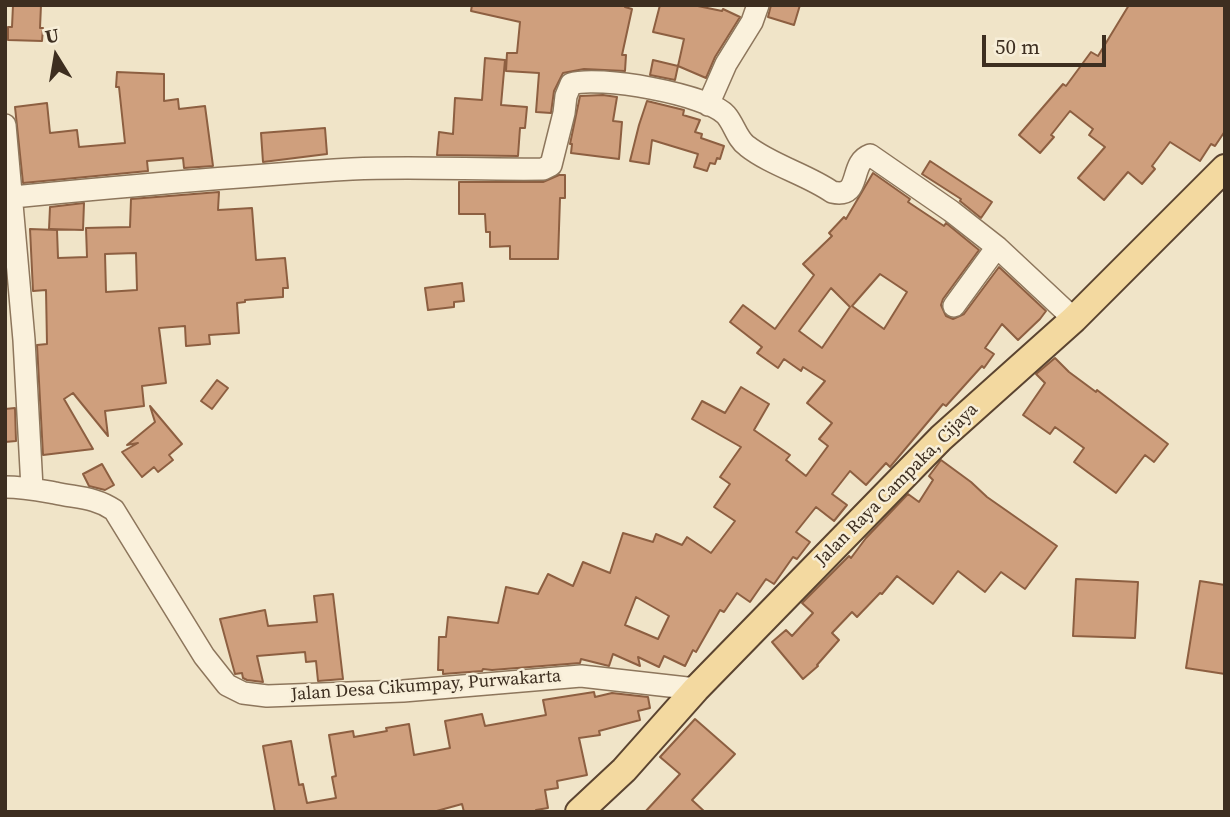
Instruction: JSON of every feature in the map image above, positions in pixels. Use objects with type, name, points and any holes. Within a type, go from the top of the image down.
[{"type":"main road","name":"Jalan Raya Campaka, Cijaya","points":[[579,812],[624,770],[696,689],[942,438],[1074,320],[1225,168]]},
{"type":"street","points":[[708,104],[726,64],[752,22],[758,5]]},
{"type":"street","points":[[13,197],[222,177],[353,169],[543,169],[551,165],[571,84],[586,82],[652,87],[708,104],[726,114],[746,146],[832,192],[844,194],[849,191],[861,162],[865,156],[870,155],[951,211],[997,247],[1074,320]]},
{"type":"street","points":[[5,125],[13,197],[15,340],[32,488]]},
{"type":"street","points":[[954,306],[997,247]]},
{"type":"street","name":"Jalan Desa Cikumpay, Purwakarta","points":[[5,487],[78,495],[103,503],[114,510],[204,656],[227,685],[243,693],[267,696],[403,691],[581,676],[696,689]]},
{"type":"building","points":[[13,5],[41,5],[42,41],[8,40],[8,27],[12,27]]},
{"type":"building","points":[[472,5],[626,5],[625,7],[632,9],[622,55],[626,55],[625,71],[584,69],[563,73],[554,91],[551,113],[536,112],[539,73],[506,71],[507,53],[517,53],[520,22],[471,11]]},
{"type":"building","points":[[660,5],[723,9],[740,17],[715,57],[706,78],[678,66],[684,39],[653,32]]},
{"type":"building","points":[[771,5],[800,5],[794,25],[768,17]]},
{"type":"building","points":[[1129,5],[1225,5],[1225,131],[1215,146],[1211,144],[1200,161],[1170,142],[1152,166],[1155,169],[1142,184],[1128,172],[1104,200],[1078,178],[1105,147],[1089,135],[1093,129],[1070,111],[1040,153],[1019,135],[1063,84],[1066,86],[1091,52],[1098,56]]},
{"type":"building","points":[[485,58],[505,60],[501,105],[527,107],[525,128],[520,128],[518,156],[437,155],[439,132],[453,134],[455,98],[482,100]]},
{"type":"building","points":[[653,60],[678,66],[675,80],[650,75]]},
{"type":"building","points":[[117,72],[164,74],[164,101],[178,99],[179,109],[205,106],[213,166],[184,168],[183,158],[147,161],[148,171],[23,183],[15,107],[47,103],[50,133],[77,130],[79,147],[125,143],[119,87],[116,87]]},
{"type":"building","points":[[580,96],[617,97],[613,121],[622,122],[619,159],[571,153],[570,144]]},
{"type":"building","points":[[647,101],[684,110],[683,115],[700,120],[695,132],[702,134],[701,138],[724,146],[720,159],[717,158],[715,164],[710,163],[707,171],[694,167],[698,154],[652,140],[649,164],[630,161]]},
{"type":"building","points":[[325,128],[327,154],[263,162],[261,133]]},
{"type":"building","points":[[930,161],[992,202],[981,218],[960,201],[961,199],[922,174]]},
{"type":"building","points":[[873,173],[910,199],[908,202],[944,226],[946,223],[979,250],[943,299],[941,305],[946,316],[953,319],[964,314],[999,267],[1046,311],[1018,340],[1002,324],[985,348],[994,354],[984,368],[982,366],[946,406],[943,404],[890,467],[886,463],[866,485],[850,471],[832,494],[847,505],[834,521],[816,507],[796,532],[810,542],[797,559],[793,557],[774,584],[766,579],[750,602],[737,593],[724,612],[720,610],[685,666],[664,656],[659,667],[638,657],[640,666],[613,654],[609,666],[581,659],[580,663],[443,674],[443,670],[438,670],[439,637],[446,637],[448,617],[498,623],[506,587],[538,594],[548,574],[573,586],[583,562],[610,573],[623,533],[653,542],[656,534],[682,545],[687,537],[711,553],[735,521],[714,507],[730,484],[720,477],[741,447],[692,419],[702,401],[725,413],[741,387],[769,404],[754,430],[790,455],[786,460],[806,476],[828,446],[819,439],[832,423],[807,403],[825,381],[803,367],[801,371],[784,359],[778,368],[757,353],[762,347],[730,322],[743,305],[775,329],[814,275],[803,264],[832,236],[829,233],[844,217],[846,219]],"holes":[[[880,274],[907,292],[884,329],[852,306]],[[831,288],[850,307],[822,348],[799,331]],[[636,597],[669,616],[658,639],[625,625]]]},
{"type":"building","points":[[565,175],[565,198],[560,198],[558,259],[510,259],[510,246],[490,247],[490,232],[486,232],[485,214],[459,214],[459,182],[543,182]]},
{"type":"building","points":[[219,192],[218,210],[252,208],[256,260],[285,258],[288,288],[283,288],[283,297],[237,303],[239,333],[209,335],[210,344],[186,346],[185,326],[159,328],[166,383],[142,386],[144,406],[105,411],[108,436],[73,393],[64,399],[93,449],[43,455],[37,345],[47,344],[46,290],[33,291],[30,229],[57,230],[58,258],[87,257],[86,228],[130,227],[131,199]],"holes":[[[136,253],[137,290],[106,292],[105,254]]]},
{"type":"building","points":[[84,203],[83,230],[49,229],[50,207]]},
{"type":"building","points":[[462,283],[464,301],[454,302],[454,307],[428,310],[425,288]]},
{"type":"building","points":[[1055,358],[1069,372],[1168,444],[1154,462],[1145,455],[1116,493],[1074,462],[1084,448],[1055,427],[1050,434],[1023,415],[1045,383],[1036,374]]},
{"type":"building","points":[[217,380],[228,388],[212,409],[201,401]]},
{"type":"building","points":[[150,406],[182,444],[169,455],[173,460],[158,472],[154,467],[142,477],[122,452],[138,443],[127,445],[155,422]]},
{"type":"building","points":[[15,408],[16,441],[5,442],[5,409]]},
{"type":"building","points":[[941,460],[987,497],[1057,546],[1025,589],[1001,572],[985,592],[958,571],[933,604],[897,576],[857,617],[852,612],[832,633],[839,640],[818,666],[803,679],[772,642],[786,630],[792,636],[813,613],[802,603],[849,556],[851,558],[866,538],[908,494],[919,502],[933,480],[929,476]]},
{"type":"building","points":[[102,464],[114,485],[105,490],[89,486],[83,474]]},
{"type":"building","points":[[1076,579],[1138,582],[1135,638],[1073,636]]},
{"type":"building","points":[[1200,581],[1225,585],[1225,674],[1186,668]]},
{"type":"building","points":[[333,594],[343,679],[318,681],[316,661],[306,662],[305,652],[257,656],[263,682],[247,680],[242,673],[235,674],[220,619],[265,610],[268,626],[317,622],[314,596]]},
{"type":"building","points":[[594,692],[595,697],[612,693],[648,697],[650,708],[638,711],[640,720],[599,731],[600,735],[579,738],[587,775],[557,781],[558,788],[545,790],[548,808],[536,812],[464,812],[462,804],[433,812],[275,812],[263,746],[291,741],[299,785],[303,784],[307,803],[336,798],[332,777],[336,776],[329,735],[353,731],[354,737],[409,724],[414,755],[450,748],[445,721],[482,714],[485,726],[546,715],[543,700]]},
{"type":"building","points":[[695,719],[735,754],[692,800],[705,812],[645,812],[680,774],[660,757]]}]
